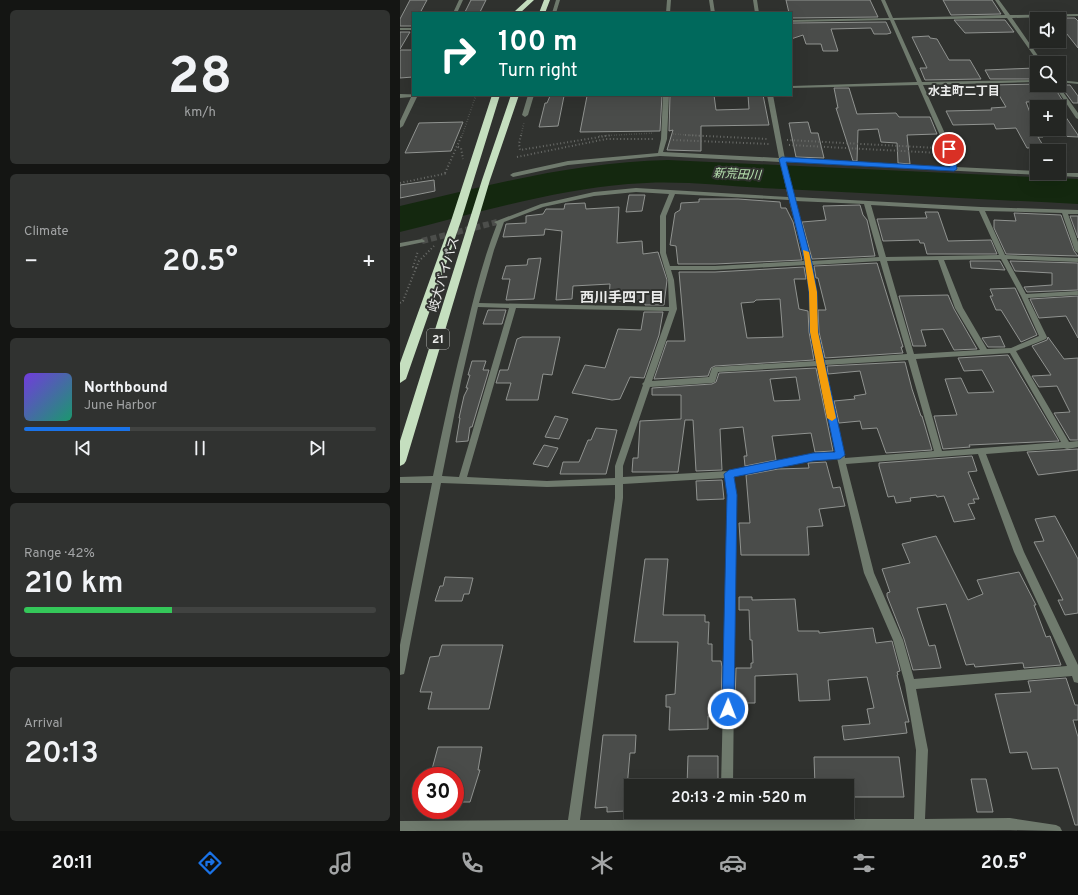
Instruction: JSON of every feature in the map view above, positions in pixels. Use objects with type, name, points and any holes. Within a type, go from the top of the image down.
[{"type":"highway","points":[[517,12],[520,0]]},
{"type":"highway","points":[[518,12],[531,0]]},
{"type":"highway","points":[[542,12],[547,0]]},
{"type":"highway","name":"岐大バイパス","points":[[400,379],[456,222],[496,96]]},
{"type":"highway","name":"岐大バイパス","points":[[400,461],[514,96]]},
{"type":"street","points":[[455,12],[461,0]]},
{"type":"street","points":[[554,12],[558,0]]},
{"type":"street","points":[[668,12],[669,0]]},
{"type":"street","points":[[711,0],[713,12]]},
{"type":"street","points":[[755,0],[757,12]]},
{"type":"street","points":[[883,0],[950,151],[954,169]]},
{"type":"street","points":[[997,0],[1036,56]]},
{"type":"street","points":[[792,21],[1078,15]]},
{"type":"street","points":[[400,29],[412,29]]},
{"type":"street","points":[[792,87],[1030,81]]},
{"type":"street","points":[[1066,82],[1078,83]]},
{"type":"street","points":[[1061,92],[1078,117]]},
{"type":"street","points":[[400,96],[412,95]]},
{"type":"street","points":[[400,126],[415,96]]},
{"type":"street","points":[[525,116],[531,96]]},
{"type":"street","points":[[660,154],[664,139],[666,96]]},
{"type":"street","points":[[770,96],[782,161],[792,195],[808,263],[813,292],[814,332],[841,458],[870,573],[898,640],[910,684],[922,750],[919,828]]},
{"type":"street","points":[[513,175],[568,163],[660,154],[1030,173]]},
{"type":"street","points":[[1066,174],[1078,175]]},
{"type":"street","points":[[400,670],[438,479],[451,405],[499,221],[541,206],[594,194],[636,190],[792,195],[867,203],[1078,212]]},
{"type":"street","points":[[574,828],[619,498],[619,466],[673,309],[671,280],[663,254],[663,216],[674,192]]},
{"type":"street","points":[[867,203],[939,453]]},
{"type":"street","points":[[646,384],[712,380],[715,370],[1012,350],[1043,337],[1024,296],[1003,257],[981,208]]},
{"type":"street","points":[[1064,211],[1078,251]]},
{"type":"street","points":[[400,245],[421,241]]},
{"type":"street","points":[[668,268],[882,259],[1003,257],[1078,260]]},
{"type":"street","points":[[940,258],[958,308],[985,352]]},
{"type":"street","points":[[1024,296],[1078,293]]},
{"type":"street","points":[[476,305],[673,309]]},
{"type":"street","points":[[462,480],[512,306]]},
{"type":"street","points":[[1012,350],[1067,446]]},
{"type":"street","points":[[400,480],[438,479],[547,484],[618,481],[729,474],[813,457],[841,458],[981,452],[1078,444]]},
{"type":"street","points":[[910,684],[1077,672],[1019,552],[981,452]]},
{"type":"street","points":[[727,779],[732,495],[729,474]]},
{"type":"street","points":[[400,826],[574,828],[919,828],[1010,824],[1056,831]]},
{"type":"path","points":[[445,173],[458,147],[476,96]]},
{"type":"path","points":[[520,156],[519,144],[525,116]]},
{"type":"path","points":[[520,150],[602,135],[664,133],[778,142],[950,151]]},
{"type":"path","points":[[516,157],[606,140],[639,138],[778,142],[950,151]]},
{"type":"path","points":[[400,183],[448,173]]},
{"type":"path","points":[[416,268],[413,267],[421,241]]},
{"type":"path","points":[[400,303],[403,301],[419,261],[434,245]]},
{"type":"water","name":"新荒田川","points":[[668,160],[1030,177],[1030,180],[1078,179],[1078,204],[667,182],[600,187],[542,197],[400,232],[400,206],[533,176],[600,165]]},
{"type":"building","points":[[410,0],[427,0],[421,12],[412,12],[412,26],[400,26],[400,19]]},
{"type":"building","points":[[471,0],[486,0],[480,12],[465,12]]},
{"type":"building","points":[[786,0],[870,0],[878,17],[792,18],[792,12],[789,12]]},
{"type":"building","points":[[943,0],[992,0],[1001,14],[951,15]]},
{"type":"building","points":[[1066,18],[1075,18],[1078,21],[1078,48],[1066,33]]},
{"type":"building","points":[[954,20],[1005,20],[1014,32],[965,33]]},
{"type":"building","points":[[886,22],[891,33],[874,34],[871,28],[831,29],[838,51],[823,51],[821,44],[806,44],[803,35],[792,39],[792,23]]},
{"type":"building","points":[[400,32],[410,32],[400,49]]},
{"type":"building","points":[[929,36],[930,38],[937,39],[949,60],[970,60],[981,79],[925,80],[920,68],[927,68],[912,37]]},
{"type":"building","points":[[400,50],[412,50],[412,77],[400,78]]},
{"type":"building","points":[[1030,68],[1030,79],[990,79],[985,70]]},
{"type":"building","points":[[1030,84],[1030,92],[1057,92],[1062,100],[1030,100],[1030,102],[1026,102],[1030,113],[1030,136],[1042,136],[1038,137],[1042,144],[1030,144],[1030,148],[1027,148],[1016,128],[996,129],[994,124],[953,125],[946,111],[992,110],[991,108],[1006,107],[993,85]]},
{"type":"building","points":[[1066,85],[1070,85],[1078,96],[1078,103],[1073,103],[1065,92]]},
{"type":"building","points":[[834,88],[849,88],[857,114],[896,113],[899,117],[930,117],[937,134],[907,135],[910,164],[898,163],[897,143],[881,142],[878,129],[858,130],[857,161],[853,161],[836,108],[838,108]]},
{"type":"building","points":[[550,96],[564,96],[558,126],[539,127],[545,103],[547,103]]},
{"type":"building","points":[[587,96],[662,96],[660,131],[580,132]]},
{"type":"building","points":[[670,96],[714,96],[716,110],[749,109],[748,96],[763,96],[769,125],[701,126],[701,151],[667,150],[673,130],[669,131]]},
{"type":"building","points":[[1066,117],[1078,135],[1078,137],[1059,136],[1066,136]]},
{"type":"building","points":[[463,122],[451,151],[405,153],[419,123]]},
{"type":"building","points":[[808,122],[811,133],[818,133],[824,158],[796,157],[789,123]]},
{"type":"building","points":[[434,180],[435,191],[400,198],[400,185]]},
{"type":"building","points":[[629,195],[645,195],[642,211],[626,212]]},
{"type":"building","points":[[699,199],[738,199],[780,202],[781,208],[786,208],[793,222],[802,260],[678,264],[676,246],[670,245],[675,213],[680,210],[681,203],[699,202]]},
{"type":"building","points":[[585,203],[586,209],[619,207],[617,243],[642,241],[643,254],[658,252],[667,280],[664,305],[645,305],[644,300],[619,301],[620,297],[609,298],[610,284],[573,286],[572,299],[556,300],[562,231],[545,229],[544,235],[503,237],[506,224],[526,223],[526,216],[543,214],[546,209],[564,209],[565,204]]},
{"type":"building","points":[[860,205],[863,215],[867,220],[875,256],[812,259],[802,222],[826,220],[823,206]]},
{"type":"building","points":[[925,212],[938,212],[948,241],[991,240],[997,254],[927,254],[924,243],[920,243],[919,240],[883,241],[877,219],[927,218]]},
{"type":"building","points":[[1014,213],[1061,215],[1074,251],[1078,256],[1006,254],[994,228],[994,220],[1016,221]]},
{"type":"building","points":[[1070,216],[1078,216],[1078,238]]},
{"type":"building","points":[[541,258],[534,299],[506,300],[510,279],[502,279],[506,266],[527,265],[528,259]]},
{"type":"building","points":[[970,261],[1000,261],[1005,270],[971,268]]},
{"type":"building","points":[[1010,261],[1078,263],[1078,290],[1027,292],[1024,287],[1052,285],[1052,273],[1015,271]]},
{"type":"building","points":[[877,263],[903,347],[901,347],[903,353],[825,358],[819,332],[818,310],[826,310],[818,278],[816,278],[814,266]]},
{"type":"building","points":[[804,267],[806,279],[794,279],[799,309],[808,311],[809,332],[814,360],[715,366],[711,368],[708,376],[654,379],[667,341],[685,341],[679,272],[715,272]],"holes":[[[780,299],[783,337],[747,338],[741,303],[754,302],[756,300]]]},
{"type":"building","points":[[1015,288],[1037,335],[1021,342],[1001,310],[996,310],[990,296],[993,296],[990,289]]},
{"type":"building","points":[[948,295],[954,309],[977,349],[954,350],[943,329],[921,330],[926,346],[913,346],[899,296]]},
{"type":"building","points":[[1078,296],[1078,338],[1066,316],[1039,318],[1030,299]]},
{"type":"building","points":[[488,310],[506,310],[502,324],[483,324]]},
{"type":"building","points":[[644,312],[663,312],[659,335],[644,378],[630,377],[620,399],[612,400],[572,393],[585,365],[605,368],[618,329],[641,330]]},
{"type":"building","points":[[1000,336],[1005,347],[988,347],[982,338]]},
{"type":"building","points":[[522,337],[560,337],[552,375],[543,374],[538,400],[506,400],[511,383],[496,383],[500,370],[508,370],[517,339]]},
{"type":"building","points":[[1048,337],[1064,359],[1078,358],[1078,440],[1070,440],[1054,413],[1070,412],[1057,386],[1039,387],[1032,376],[1051,375],[1032,346],[1047,340]]},
{"type":"building","points":[[1008,355],[1059,441],[969,445],[970,447],[943,449],[934,416],[957,415],[945,379],[961,378],[968,393],[994,392],[982,370],[964,371],[958,358]]},
{"type":"building","points":[[472,361],[486,361],[483,370],[489,370],[472,427],[470,427],[468,441],[456,442],[459,418],[464,396],[468,388],[466,388]]},
{"type":"building","points":[[905,362],[912,389],[932,450],[886,453],[877,428],[862,429],[860,421],[839,423],[834,401],[855,399],[854,396],[866,394],[860,371],[828,374],[827,366]]},
{"type":"building","points":[[816,368],[833,451],[815,452],[811,433],[772,436],[776,460],[745,466],[744,456],[747,456],[743,427],[720,429],[722,470],[696,471],[693,420],[685,420],[678,472],[632,472],[633,458],[638,458],[640,421],[681,419],[681,395],[652,395],[652,388],[712,384],[716,382],[719,373]],"holes":[[[796,377],[800,400],[774,401],[770,379]]]},
{"type":"building","points":[[555,416],[568,419],[559,439],[545,437]]},
{"type":"building","points":[[596,428],[617,430],[606,474],[560,474],[563,462],[579,462],[588,440],[591,440]]},
{"type":"building","points":[[544,445],[558,448],[548,467],[533,464]]},
{"type":"building","points":[[1078,449],[1078,470],[1038,475],[1027,452]]},
{"type":"building","points":[[972,456],[977,471],[968,472],[979,499],[973,499],[975,503],[968,504],[975,519],[954,522],[944,496],[937,497],[936,495],[910,498],[911,501],[896,503],[894,496],[888,497],[879,466],[879,463]]},
{"type":"building","points":[[826,462],[833,488],[840,487],[845,506],[819,509],[823,526],[807,527],[809,555],[741,555],[739,523],[750,523],[746,475],[778,469],[809,468],[808,463]]},
{"type":"building","points":[[722,480],[724,499],[697,500],[696,481]]},
{"type":"building","points":[[1055,516],[1078,559],[1078,613],[1065,615],[1058,600],[1063,600],[1034,542],[1044,541],[1035,519]]},
{"type":"building","points":[[936,536],[968,600],[983,594],[977,580],[1019,572],[1036,605],[1034,605],[1046,637],[1050,636],[1061,665],[1024,668],[1023,663],[975,667],[974,664],[966,665],[946,604],[917,608],[929,646],[935,645],[941,668],[913,670],[904,639],[887,596],[887,593],[890,592],[882,569],[910,563],[902,544]]},
{"type":"building","points":[[645,559],[668,559],[663,615],[705,615],[705,622],[709,622],[708,644],[712,644],[712,661],[721,661],[722,667],[721,707],[713,707],[713,716],[708,716],[708,729],[669,730],[670,707],[666,707],[666,695],[675,694],[678,642],[634,642]]},
{"type":"building","points":[[445,577],[473,578],[469,594],[464,594],[462,601],[435,601],[440,586],[443,586]]},
{"type":"building","points":[[739,597],[752,597],[752,600],[795,599],[798,631],[819,631],[819,633],[873,628],[876,643],[892,641],[900,671],[897,672],[897,675],[909,722],[905,722],[907,733],[844,740],[842,726],[870,724],[867,709],[874,708],[867,677],[828,680],[830,700],[799,701],[797,674],[755,676],[755,703],[735,703],[736,668],[751,668],[751,663],[753,663],[752,640],[750,640],[749,610],[739,610]]},
{"type":"building","points":[[442,645],[503,645],[489,709],[428,709],[432,692],[420,692],[430,657],[439,656]]},
{"type":"building","points":[[1066,678],[1075,705],[1078,705],[1078,720],[1073,720],[1078,737],[1078,825],[1075,825],[1058,768],[1032,769],[1027,752],[1010,753],[995,694],[1031,692],[1028,681]]},
{"type":"building","points":[[603,735],[636,735],[635,753],[630,753],[628,779],[624,779],[624,811],[607,812],[607,807],[595,808]]},
{"type":"building","points":[[438,747],[482,747],[478,770],[480,770],[470,802],[464,802],[464,767],[433,767]]},
{"type":"building","points":[[688,756],[718,756],[718,779],[687,779]]},
{"type":"building","points":[[814,757],[899,757],[904,797],[854,797],[854,779],[815,779]]},
{"type":"building","points":[[971,779],[986,779],[993,812],[977,812]]},
{"type":"tunnel","points":[[422,241],[497,222]]},
{"type":"slow traffic","points":[[805,252],[813,292],[814,332],[832,418]]},
{"type":"district","name":"水主町二丁目","points":[[964,91]]},
{"type":"district","name":"西川手四丁目","points":[[622,297]]},
{"type":"route","points":[[728,709],[732,495],[729,474],[813,457],[840,455],[814,332],[813,292],[808,263],[782,159],[954,169],[949,149]]}]
